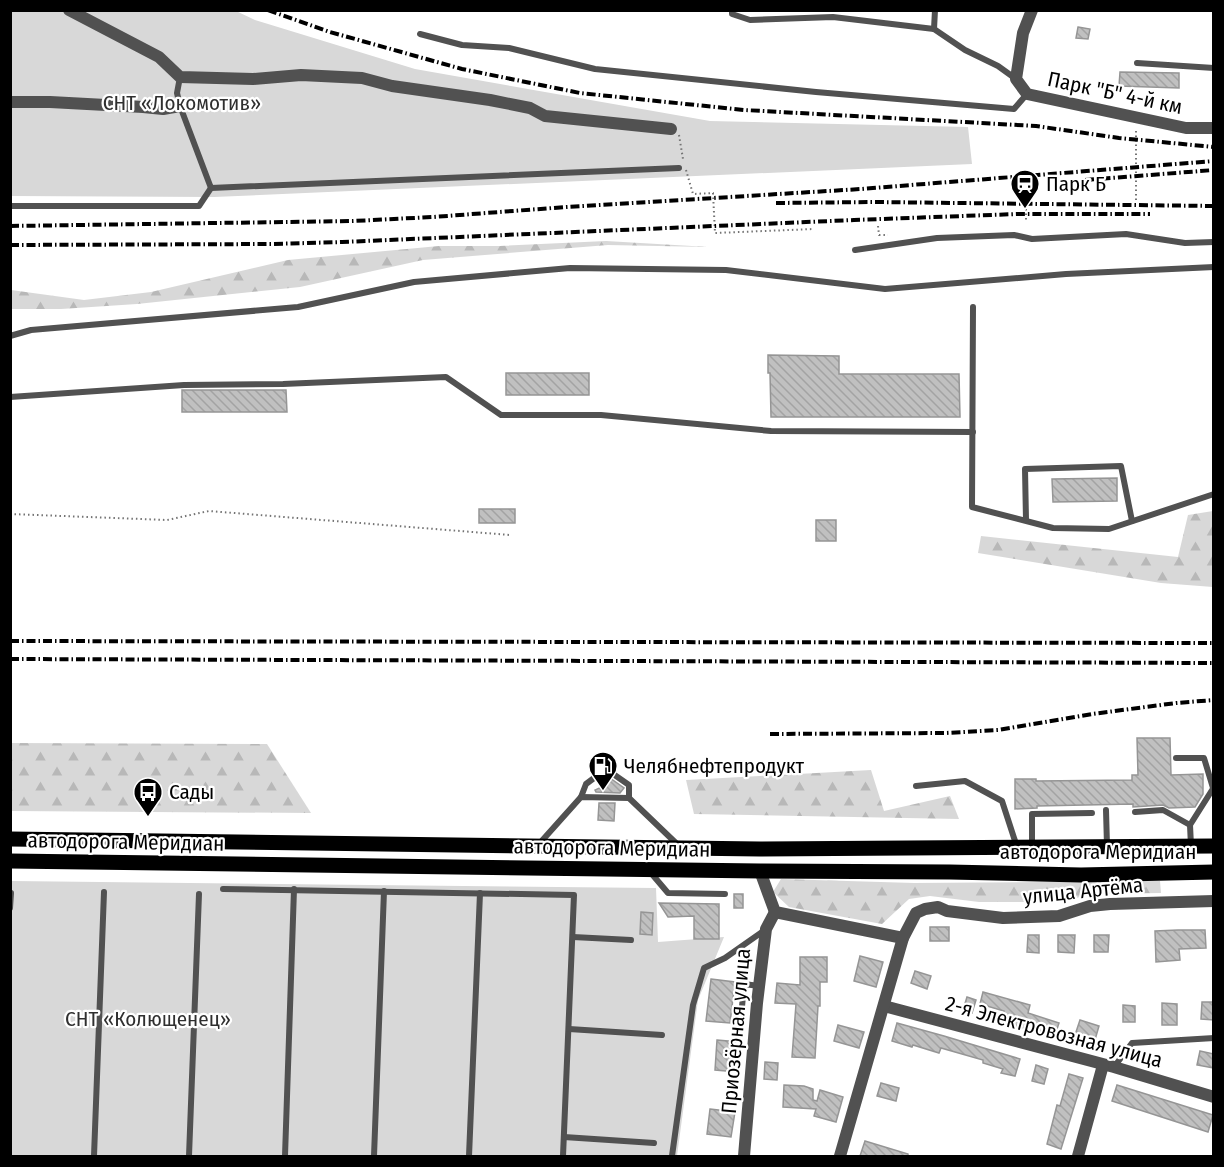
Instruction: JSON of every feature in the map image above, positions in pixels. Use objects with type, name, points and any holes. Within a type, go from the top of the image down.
[{"type":"main road","name":"автодорога Меридиан","points":[[10,839],[760,849],[1214,846]]},
{"type":"main road","points":[[760,849],[760,871]]},
{"type":"main road","name":"автодорога Меридиан","points":[[10,861],[1081,875],[1214,872]]},
{"type":"street","points":[[69,10],[159,57],[180,77],[253,79],[301,75],[362,78],[392,87],[490,99],[530,108],[545,116],[671,129]]},
{"type":"street","name":"Парк \"Б\" 4-й км","points":[[1032,10],[1023,33],[1016,80],[1027,94],[1186,128],[1214,128]]},
{"type":"street","points":[[10,102],[74,103],[163,109],[180,106]]},
{"type":"street","points":[[760,871],[775,912],[903,939]]},
{"type":"street","name":"улица Артёма","points":[[840,1156],[903,939],[916,913],[938,907],[947,911],[1003,918],[1059,916],[1090,906],[1110,904],[1214,901]]},
{"type":"street","name":"Приозёрная улица","points":[[744,1156],[766,929],[775,912]]},
{"type":"street","name":"2-я Электровозная улица","points":[[884,1006],[1109,1066],[1214,1097]]},
{"type":"street","points":[[1078,1156],[1109,1066]]},
{"type":"lane","points":[[732,10],[732,14],[750,20],[833,17],[934,29],[965,50],[998,66],[1016,80]]},
{"type":"lane","points":[[934,29],[935,10]]},
{"type":"lane","points":[[420,34],[462,45],[509,48],[595,69],[816,92],[1014,109],[1027,94]]},
{"type":"lane","points":[[1137,63],[1214,68]]},
{"type":"lane","points":[[180,77],[177,93],[180,106],[211,188]]},
{"type":"lane","points":[[211,188],[679,168]]},
{"type":"lane","points":[[10,206],[199,206],[211,188]]},
{"type":"lane","points":[[855,250],[937,238],[1014,235],[1032,239],[1126,234],[1185,243],[1214,242]]},
{"type":"lane","points":[[10,336],[31,330],[298,307],[414,282],[570,268],[726,270],[885,289],[1066,274],[1214,267]]},
{"type":"lane","points":[[973,307],[972,507],[1053,528],[1109,529],[1214,494]]},
{"type":"lane","points":[[10,397],[184,385],[283,384],[446,377],[501,415],[601,415],[771,431],[973,432]]},
{"type":"lane","points":[[1026,520],[1025,469],[1121,466],[1132,521]]},
{"type":"lane","points":[[1176,758],[1204,758],[1213,788],[1190,825],[1191,846]]},
{"type":"lane","points":[[537,846],[582,797],[586,784],[606,769],[629,784],[629,798]]},
{"type":"lane","points":[[916,786],[965,781],[1002,801],[1024,847]]},
{"type":"lane","points":[[582,797],[629,798],[681,848]]},
{"type":"lane","points":[[1106,810],[1107,846]]},
{"type":"lane","points":[[1135,812],[1163,810],[1190,825]]},
{"type":"lane","points":[[1024,847],[1032,814],[1092,813]]},
{"type":"lane","points":[[649,870],[668,893],[725,894]]},
{"type":"lane","points":[[223,889],[574,895],[563,1156]]},
{"type":"lane","points":[[285,1156],[294,889]]},
{"type":"lane","points":[[374,1156],[384,891]]},
{"type":"lane","points":[[93,1156],[104,892]]},
{"type":"lane","points":[[10,908],[11,893]]},
{"type":"lane","points":[[469,1156],[480,893]]},
{"type":"lane","points":[[189,1156],[199,894]]},
{"type":"lane","points":[[672,1156],[693,1005],[704,968],[725,958],[766,929]]},
{"type":"lane","points":[[573,937],[631,940]]},
{"type":"lane","points":[[740,1030],[744,984],[759,986]]},
{"type":"lane","points":[[569,1029],[662,1035]]},
{"type":"lane","points":[[1109,1066],[1132,1043],[1214,1038]]},
{"type":"lane","points":[[564,1137],[654,1143]]},
{"type":"path","points":[[1136,200],[1137,124]]},
{"type":"path","points":[[671,129],[678,128],[683,161]]},
{"type":"path","points":[[686,170],[693,194],[713,193],[715,233],[814,229]]},
{"type":"path","points":[[1026,200],[1026,220]]},
{"type":"path","points":[[879,226],[879,235],[888,235]]},
{"type":"path","points":[[10,514],[167,520],[209,511],[510,535]]},
{"type":"green space","name":"СНТ «Локомотив»","points":[[11,10],[236,11],[255,20],[415,69],[710,121],[968,127],[972,164],[214,197],[11,196]]},
{"type":"green space","points":[[606,241],[709,247],[608,245],[423,260],[300,287],[137,304],[61,309],[11,309],[11,290],[84,300],[151,292],[288,260],[439,246],[500,246]]},
{"type":"green space","points":[[1213,511],[1213,587],[1161,583],[978,553],[981,536],[1178,557],[1188,515]]},
{"type":"green space","points":[[11,743],[267,744],[311,813],[11,811]]},
{"type":"green space","points":[[871,770],[884,811],[950,796],[959,819],[694,814],[686,780]]},
{"type":"green space","points":[[781,879],[914,883],[1160,881],[1161,893],[1089,894],[1064,902],[979,902],[930,896],[909,899],[882,924],[789,907],[773,892]]},
{"type":"green space","name":"СНТ «Колющенец»","points":[[11,881],[656,888],[658,942],[724,937],[698,1000],[677,1156],[11,1156]]},
{"type":"building","points":[[1078,27],[1090,29],[1088,39],[1076,38]]},
{"type":"building","points":[[1120,72],[1179,73],[1179,88],[1119,86]]},
{"type":"building","points":[[768,355],[839,356],[839,374],[959,374],[960,417],[771,417]]},
{"type":"building","points":[[506,373],[589,373],[589,395],[506,395]]},
{"type":"building","points":[[182,390],[286,390],[287,412],[182,412]]},
{"type":"building","points":[[1117,478],[1117,501],[1053,502],[1052,479]]},
{"type":"building","points":[[479,509],[515,509],[515,523],[479,523]]},
{"type":"building","points":[[816,520],[836,520],[836,541],[816,541]]},
{"type":"building","points":[[1137,738],[1170,738],[1171,775],[1203,774],[1203,794],[1195,807],[1169,808],[1163,805],[1133,807],[1133,804],[1037,806],[1037,808],[1015,809],[1015,779],[1036,779],[1036,781],[1132,780],[1132,775],[1138,775]]},
{"type":"building","points":[[610,778],[624,788],[620,793],[596,792],[595,790],[604,786]]},
{"type":"building","points":[[599,803],[615,803],[614,821],[598,820]]},
{"type":"building","points":[[734,894],[743,894],[743,908],[734,908]]},
{"type":"building","points":[[659,903],[719,904],[719,939],[694,939],[694,916],[668,917]]},
{"type":"building","points":[[641,912],[653,913],[652,935],[640,934]]},
{"type":"building","points":[[930,927],[949,927],[949,941],[930,941]]},
{"type":"building","points":[[1205,930],[1206,948],[1179,949],[1180,960],[1156,962],[1155,931]]},
{"type":"building","points":[[1028,935],[1039,935],[1039,953],[1027,952]]},
{"type":"building","points":[[1058,935],[1075,935],[1074,953],[1058,952]]},
{"type":"building","points":[[1094,935],[1109,935],[1108,952],[1094,952]]},
{"type":"building","points":[[860,956],[883,962],[876,987],[854,981]]},
{"type":"building","points":[[800,957],[827,957],[827,982],[820,982],[815,1058],[792,1057],[796,1004],[775,1003],[777,983],[800,985]]},
{"type":"building","points":[[915,971],[931,976],[927,989],[911,983]]},
{"type":"building","points":[[711,979],[735,982],[730,1023],[706,1021]]},
{"type":"building","points":[[983,992],[1030,1005],[1028,1013],[1059,1023],[1054,1038],[1001,1022],[1004,1011],[980,1004]]},
{"type":"building","points":[[967,997],[976,1000],[972,1013],[963,1010]]},
{"type":"building","points":[[1202,1002],[1214,1002],[1214,1020],[1201,1019]]},
{"type":"building","points":[[1162,1003],[1177,1004],[1177,1025],[1162,1025]]},
{"type":"building","points":[[1123,1005],[1135,1006],[1135,1022],[1123,1022]]},
{"type":"building","points":[[1080,1020],[1099,1026],[1092,1050],[1072,1044]]},
{"type":"building","points":[[897,1023],[1020,1059],[1015,1076],[1001,1073],[1003,1069],[983,1063],[983,1060],[941,1048],[939,1053],[892,1041]]},
{"type":"building","points":[[838,1025],[864,1032],[859,1048],[834,1041]]},
{"type":"building","points":[[717,1040],[739,1042],[737,1072],[715,1070]]},
{"type":"building","points":[[1200,1051],[1214,1054],[1214,1068],[1197,1065]]},
{"type":"building","points":[[765,1062],[778,1063],[777,1080],[764,1079]]},
{"type":"building","points":[[1036,1065],[1048,1069],[1044,1084],[1032,1081]]},
{"type":"building","points":[[1069,1074],[1083,1078],[1061,1149],[1047,1144],[1057,1105],[1060,1106]]},
{"type":"building","points":[[881,1083],[899,1088],[896,1101],[877,1096]]},
{"type":"building","points":[[784,1085],[813,1089],[813,1100],[817,1101],[820,1090],[843,1097],[836,1122],[814,1116],[816,1109],[783,1107]]},
{"type":"building","points":[[1117,1085],[1213,1115],[1208,1132],[1112,1101]]},
{"type":"building","points":[[710,1109],[735,1112],[731,1137],[707,1134]]},
{"type":"building","points":[[865,1141],[908,1154],[908,1156],[860,1156]]},
{"type":"railway","points":[[268,10],[330,32],[462,69],[580,93],[744,110],[1036,126],[1119,138],[1214,147]]},
{"type":"railway","points":[[10,226],[353,221],[433,217],[861,189],[1214,161]]},
{"type":"railway","points":[[1085,180],[1214,170]]},
{"type":"railway","points":[[776,203],[1214,206]]},
{"type":"railway","points":[[10,245],[272,244],[1017,214],[1150,214]]},
{"type":"railway","points":[[10,641],[1214,643]]},
{"type":"railway","points":[[10,659],[1214,663]]},
{"type":"railway","points":[[770,734],[946,733],[998,730],[1092,714],[1214,700]]},
{"type":"place","name":"Парк Б","points":[[1025,210]]},
{"type":"place","name":"Челябнефтепродукт","points":[[603,792]]},
{"type":"place","name":"Сады","points":[[148,818]]}]
